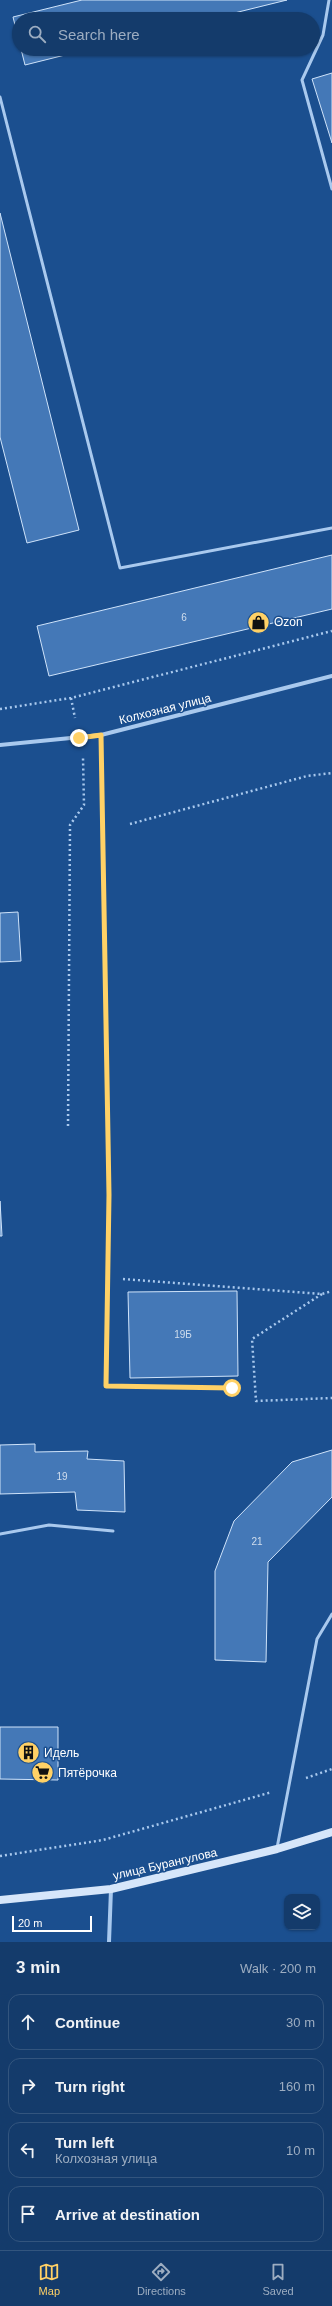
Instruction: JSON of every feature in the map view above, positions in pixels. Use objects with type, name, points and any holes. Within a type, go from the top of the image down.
[{"type":"main road","name":"улица Бурангулова","points":[[0,1900],[111,1889],[277,1849],[332,1832]]},
{"type":"street","name":"Колхозная улица","points":[[0,745],[101,735],[332,676]]},
{"type":"street","points":[[109,1942],[111,1889]]},
{"type":"lane","points":[[320,41],[323,34],[330,0]]},
{"type":"lane","points":[[313,56],[302,80],[332,189]]},
{"type":"lane","points":[[0,96],[120,568],[332,528]]},
{"type":"lane","points":[[101,735],[109,1278],[106,1386],[232,1388]]},
{"type":"lane","points":[[0,1534],[49,1525],[113,1531]]},
{"type":"lane","points":[[277,1849],[317,1639],[332,1614]]},
{"type":"path","points":[[0,709],[71,698],[332,631]]},
{"type":"path","points":[[71,698],[75,718]]},
{"type":"path","points":[[68,1126],[70,825],[84,806],[83,757]]},
{"type":"path","points":[[130,824],[307,776],[332,773]]},
{"type":"path","points":[[109,1278],[322,1294]]},
{"type":"path","points":[[332,1291],[322,1294],[252,1339],[256,1401],[332,1398]]},
{"type":"path","points":[[0,1856],[103,1840],[289,1787],[312,1775],[332,1769]]},
{"type":"building","points":[[82,0],[287,0],[238,12],[33,12]]},
{"type":"building","points":[[23,56],[61,56],[25,65]]},
{"type":"building","points":[[332,73],[332,143],[312,79]]},
{"type":"building","points":[[0,213],[79,530],[27,543],[0,437]]},
{"type":"building","points":[[332,555],[332,609],[49,676],[37,626]]},
{"type":"building","points":[[18,912],[21,961],[0,962],[0,913]]},
{"type":"building","points":[[0,1201],[2,1236],[0,1236]]},
{"type":"building","points":[[237,1291],[238,1376],[130,1378],[128,1292]]},
{"type":"building","points":[[35,1444],[35,1452],[88,1451],[87,1459],[124,1461],[125,1512],[77,1510],[75,1492],[0,1494],[0,1445]]},
{"type":"building","points":[[332,1450],[332,1497],[268,1562],[266,1662],[215,1660],[215,1571],[234,1521],[292,1462]]},
{"type":"building","name":"Идель","points":[[0,1727],[58,1727],[58,1780],[0,1779]]},
{"type":"place","name":"Ozon","points":[[259,622]]},
{"type":"place","name":"Идель","points":[[29,1753]]},
{"type":"place","name":"Пятёрочка","points":[[42,1773]]},
{"type":"route","points":[[79,738],[101,735],[109,1195],[109,1278],[106,1386],[232,1388]]}]
